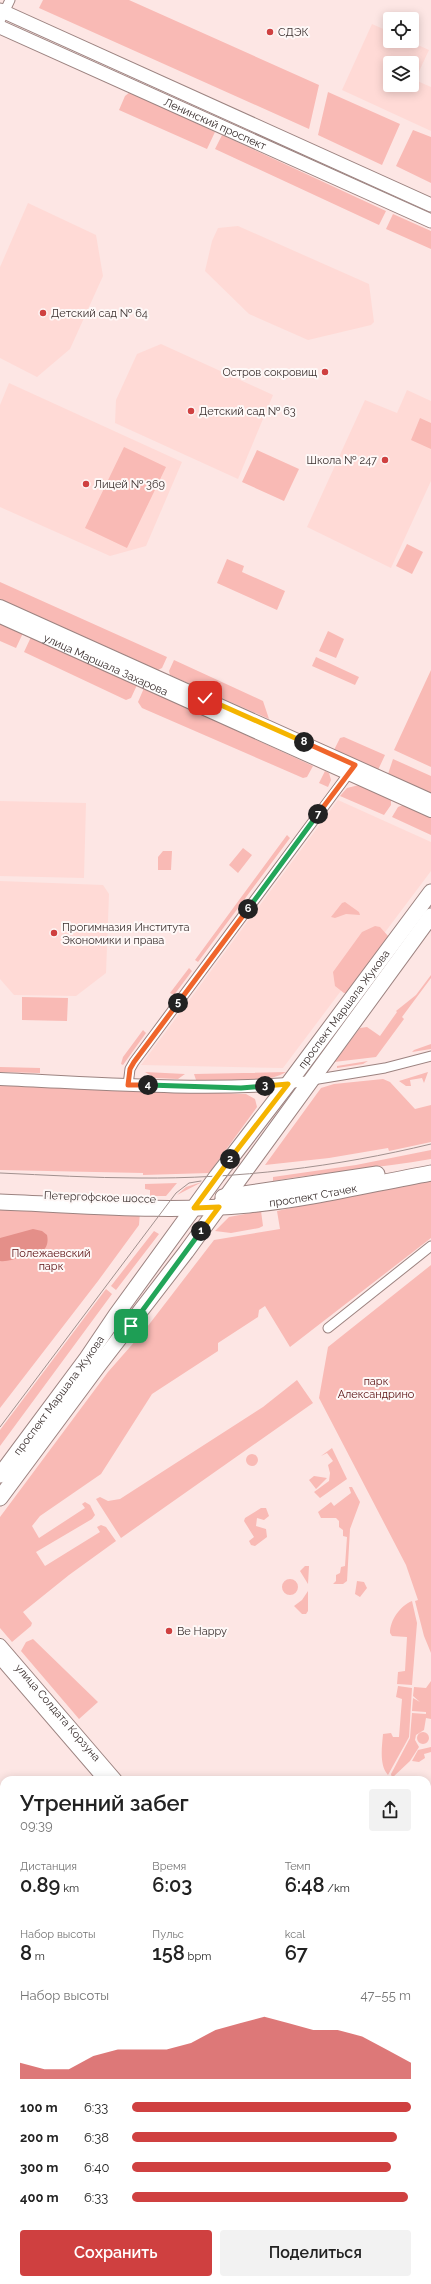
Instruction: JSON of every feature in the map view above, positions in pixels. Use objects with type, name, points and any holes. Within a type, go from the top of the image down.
[{"type":"main road","name":"Ленинский проспект","points":[[1,15],[431,205]]},
{"type":"main road","name":"Ленинский проспект","points":[[0,27],[431,221]]},
{"type":"main road","name":"проспект Маршала Жукова","points":[[0,1498],[224,1201],[300,1083],[431,892]]},
{"type":"main road","name":"проспект Маршала Жукова","points":[[0,1475],[197,1204],[300,1083],[328,1056],[431,916]]},
{"type":"main road","name":"проспект Стачек","points":[[197,1204],[224,1201],[431,1164]]},
{"type":"main road","name":"проспект Стачек","points":[[224,1201],[273,1202],[431,1173]]},
{"type":"main road","name":"Петергофское шоссе","points":[[0,1193],[197,1204]]},
{"type":"main road","name":"Петергофское шоссе","points":[[0,1202],[197,1204]]},
{"type":"street","points":[[1,15],[10,0]]},
{"type":"street","name":"улица Маршала Захарова","points":[[0,606],[352,769],[431,811]]},
{"type":"street","name":"улица Маршала Захарова","points":[[0,616],[352,769],[431,800]]},
{"type":"street","points":[[128,1085],[130,1069],[134,1062],[352,769]]},
{"type":"street","points":[[0,1079],[128,1085],[241,1088],[300,1083],[385,1068],[431,1056]]},
{"type":"street","points":[[328,1328],[431,1246]]},
{"type":"street","name":"улица Солдата Корзуна","points":[[0,1645],[113,1776]]},
{"type":"street","name":"улица Солдата Корзуна","points":[[0,1658],[102,1776]]},
{"type":"shaded area","points":[[372,24],[383,29],[383,48],[419,48],[419,46],[429,50],[419,71],[419,56],[383,56],[383,92],[419,92],[419,82],[431,87],[431,131],[342,90]]},
{"type":"shaded area","name":"Детский сад № 64","points":[[28,203],[96,235],[103,276],[70,349],[37,377],[0,358],[0,267]]},
{"type":"shaded area","points":[[238,226],[369,284],[374,322],[371,325],[308,340],[249,314],[205,271],[212,241],[218,228]]},
{"type":"shaded area","name":"Детский сад № 63","points":[[161,344],[273,395],[238,479],[115,423],[116,400],[137,354]]},
{"type":"shaded area","name":"Лицей № 369","points":[[9,383],[182,462],[146,546],[110,556],[0,507],[0,405]]},
{"type":"shaded area","name":"Школа № 247","points":[[407,390],[431,401],[431,481],[391,568],[307,527],[365,400],[397,413]]},
{"type":"shaded area","points":[[338,800],[431,842],[431,871],[283,1068],[141,1065]]},
{"type":"shaded area","points":[[0,801],[86,803],[84,878],[0,876]]},
{"type":"shaded area","name":"Прогимназия Института Экономики и права","points":[[0,881],[103,885],[109,894],[106,973],[76,996],[14,995],[0,979]]},
{"type":"shaded area","points":[[33,1229],[42,1231],[47,1235],[48,1241],[44,1250],[30,1256],[8,1261],[0,1261],[0,1238]]},
{"type":"green space","points":[[43,0],[129,0],[319,85],[309,129],[39,8]]},
{"type":"green space","points":[[130,92],[215,132],[207,149],[119,110],[125,96]]},
{"type":"green space","points":[[328,92],[400,124],[382,165],[318,135]]},
{"type":"green space","points":[[413,130],[431,137],[431,183],[396,166]]},
{"type":"green space","points":[[222,135],[386,211],[379,225],[215,149]]},
{"type":"green space","points":[[393,214],[431,231],[431,249],[386,229]]},
{"type":"green space","points":[[420,418],[431,423],[431,449],[411,440]]},
{"type":"green space","points":[[124,447],[166,467],[127,548],[85,528]]},
{"type":"green space","points":[[257,450],[299,469],[284,501],[242,482]]},
{"type":"green space","points":[[407,544],[423,552],[412,574],[396,566]]},
{"type":"green space","points":[[227,559],[244,566],[242,572],[285,591],[277,610],[217,583]]},
{"type":"green space","points":[[0,582],[167,657],[162,668],[158,670],[0,599]]},
{"type":"green space","points":[[0,623],[23,633],[16,648],[0,641]]},
{"type":"green space","points":[[328,631],[344,639],[336,658],[319,651]]},
{"type":"green space","points":[[31,637],[137,685],[131,698],[126,700],[24,652]]},
{"type":"green space","points":[[316,657],[359,677],[355,685],[312,666]]},
{"type":"green space","points":[[174,660],[263,701],[269,719],[170,675],[169,671]]},
{"type":"green space","points":[[431,670],[431,767],[394,750]]},
{"type":"green space","points":[[144,688],[313,766],[307,777],[303,778],[142,708],[138,702]]},
{"type":"green space","points":[[344,737],[385,755],[378,770],[334,750],[340,738]]},
{"type":"green space","points":[[393,759],[431,776],[431,794],[388,774]]},
{"type":"green space","points":[[325,771],[329,773],[331,780],[328,787],[319,783]]},
{"type":"green space","points":[[359,785],[391,800],[391,805],[384,815],[340,796],[347,788]]},
{"type":"green space","points":[[403,805],[431,817],[431,835],[392,817],[398,807]]},
{"type":"green space","points":[[287,835],[290,838],[198,962],[195,960]]},
{"type":"green space","points":[[243,848],[252,855],[238,873],[229,865]]},
{"type":"green space","points":[[163,851],[172,851],[171,870],[158,870],[158,857]]},
{"type":"green space","points":[[345,902],[359,912],[360,915],[346,914],[335,918],[331,917],[342,903]]},
{"type":"green space","points":[[375,926],[380,927],[389,937],[348,993],[344,993],[335,986],[333,972],[362,932]]},
{"type":"green space","points":[[189,968],[192,971],[174,995],[170,993]]},
{"type":"green space","points":[[431,975],[431,978],[402,1017],[404,1019],[376,1057],[334,1062],[360,1028],[367,1027],[380,1036],[397,1012],[396,1011],[416,995]]},
{"type":"green space","points":[[22,997],[68,998],[67,1021],[22,1020]]},
{"type":"green space","points":[[143,1030],[146,1033],[123,1065],[121,1064],[123,1057]]},
{"type":"green space","points":[[431,1044],[431,1049],[412,1052],[414,1050]]},
{"type":"green space","points":[[368,1061],[363,1064],[337,1068],[337,1066]]},
{"type":"green space","points":[[0,1067],[40,1068],[40,1073],[0,1072]]},
{"type":"green space","points":[[145,1072],[185,1074],[178,1079],[155,1078]]},
{"type":"green space","points":[[286,1072],[267,1079],[243,1081],[196,1080],[194,1074]]},
{"type":"green space","points":[[428,1072],[424,1083],[422,1078],[410,1080],[411,1086],[406,1086],[399,1081]]},
{"type":"green space","points":[[383,1079],[390,1082],[415,1109],[431,1105],[431,1142],[389,1151],[388,1148],[329,1158],[265,1165],[321,1088],[334,1084]]},
{"type":"green space","points":[[0,1085],[246,1094],[255,1099],[257,1107],[209,1173],[143,1175],[143,1173],[0,1170]]},
{"type":"green space","points":[[431,1150],[431,1159],[273,1181],[273,1177],[356,1165]]},
{"type":"green space","points":[[431,1178],[431,1238],[290,1347],[265,1306],[259,1310],[258,1317],[218,1343],[218,1351],[152,1394],[101,1474],[40,1516],[32,1526],[39,1538],[85,1508],[82,1504],[85,1502],[90,1505],[95,1515],[92,1519],[36,1552],[45,1566],[100,1532],[97,1527],[101,1525],[106,1527],[116,1541],[69,1575],[23,1612],[32,1623],[31,1626],[12,1642],[0,1628],[0,1517],[108,1372],[144,1331],[214,1240],[280,1229],[277,1211]]},
{"type":"green space","points":[[202,1182],[177,1195],[186,1187]]},
{"type":"green space","points":[[177,1183],[166,1196],[150,1196],[150,1190],[145,1189],[145,1184]]},
{"type":"green space","name":"Полежаевский парк","points":[[0,1207],[140,1212],[139,1225],[98,1281],[0,1408]]},
{"type":"green space","points":[[261,1211],[263,1226],[259,1228],[231,1233],[215,1231],[229,1217]]},
{"type":"green space","points":[[154,1231],[159,1234],[116,1290],[111,1286]]},
{"type":"green space","name":"парк Александрино","points":[[431,1265],[431,1653],[424,1636],[415,1601],[418,1600],[406,1565],[319,1398],[328,1347]]},
{"type":"green space","points":[[106,1289],[112,1294],[0,1446],[0,1430]]},
{"type":"green space","points":[[297,1380],[313,1403],[121,1538],[96,1499],[100,1497],[108,1501],[120,1499],[263,1407]]},
{"type":"green space","points":[[332,1448],[347,1479],[320,1498],[314,1492],[329,1481],[330,1473],[328,1465],[333,1461],[327,1453],[321,1456]]},
{"type":"green space","points":[[252,1454],[256,1456],[258,1460],[256,1464],[252,1466],[248,1464],[246,1460],[248,1456]]},
{"type":"green space","points":[[314,1476],[327,1478],[316,1489],[309,1480]]},
{"type":"green space","points":[[349,1487],[352,1487],[360,1502],[350,1529],[347,1581],[343,1584],[333,1584],[336,1581],[336,1575],[340,1573],[341,1567],[345,1566],[347,1537],[343,1536],[343,1530],[339,1527],[339,1521],[336,1518],[321,1518],[318,1512],[331,1502],[334,1506],[351,1493]]},
{"type":"green space","points":[[261,1508],[266,1508],[269,1516],[264,1520],[257,1518],[256,1526],[266,1529],[267,1537],[255,1546],[251,1545],[249,1541],[254,1537],[244,1521],[245,1518]]},
{"type":"green space","points":[[305,1566],[309,1566],[308,1584],[300,1571]]},
{"type":"green space","points":[[290,1579],[297,1584],[298,1587],[293,1594],[290,1595],[283,1590],[282,1587],[287,1580]]},
{"type":"green space","points":[[357,1581],[364,1582],[367,1588],[360,1597],[355,1594]]},
{"type":"green space","points":[[308,1591],[308,1611],[306,1614],[302,1614],[294,1606],[302,1600]]},
{"type":"green space","points":[[412,1601],[417,1623],[412,1685],[397,1684],[398,1672],[405,1671],[407,1637],[392,1636],[390,1633],[390,1628],[396,1614]]},
{"type":"green space","points":[[33,1639],[98,1702],[79,1719],[21,1651],[26,1642]]},
{"type":"green space","points":[[431,1681],[431,1719],[426,1718],[424,1730],[416,1735],[415,1740],[419,1747],[410,1761],[394,1776],[392,1776],[391,1774],[410,1738],[412,1713],[426,1714],[426,1712],[412,1711],[413,1698],[420,1702],[413,1696],[414,1687],[426,1688]]},
{"type":"green space","points":[[398,1686],[412,1688],[409,1737],[388,1775],[382,1761],[383,1734],[391,1733],[393,1737],[399,1737],[402,1699],[396,1697]]},
{"type":"green space","points":[[423,1732],[427,1734],[429,1738],[427,1742],[423,1744],[419,1742],[417,1738],[419,1734]]},
{"type":"green space","points":[[431,1747],[431,1752],[424,1754],[425,1758],[419,1762],[412,1761],[418,1750]]},
{"type":"tram line","points":[[0,1173],[122,1178],[176,1178],[249,1174],[323,1165],[431,1144]]},
{"type":"tram line","points":[[0,1427],[176,1193],[189,1183],[201,1181]]},
{"type":"place","name":"СДЭК","points":[[270,32]]},
{"type":"place","name":"Детский сад № 64","points":[[43,313]]},
{"type":"place","name":"Остров сокровищ","points":[[325,372]]},
{"type":"place","name":"Детский сад № 63","points":[[191,411]]},
{"type":"place","name":"Школа № 247","points":[[385,460]]},
{"type":"place","name":"Лицей № 369","points":[[86,484]]},
{"type":"place","name":"Прогимназия Института Экономики и права","points":[[54,933]]},
{"type":"place","name":"Be Happy","points":[[169,1631]]},
{"type":"route","points":[[131,1326],[219,1207],[194,1208],[288,1084],[241,1088],[128,1085],[130,1069],[355,765],[205,698]]}]
